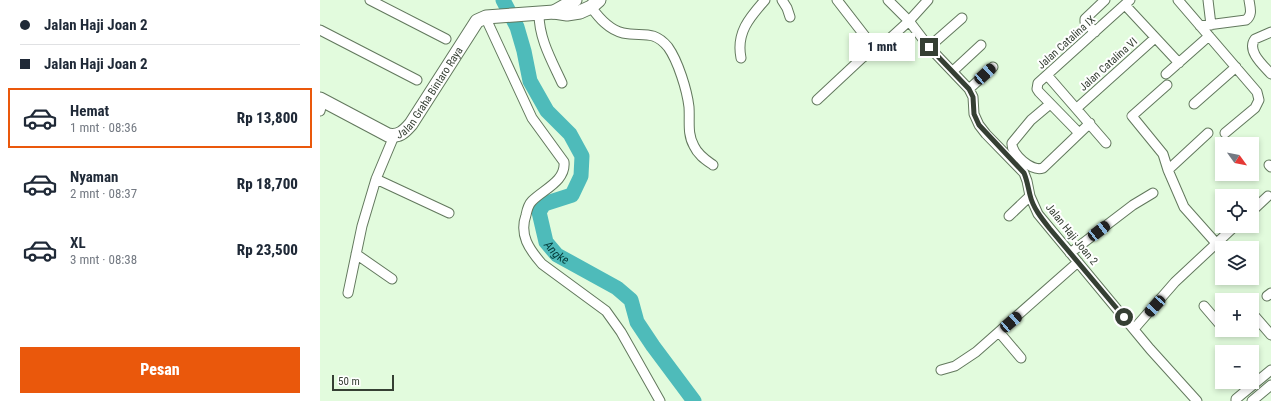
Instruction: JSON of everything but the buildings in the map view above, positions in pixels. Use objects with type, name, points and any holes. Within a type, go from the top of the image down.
[{"type":"main road","points":[[554,12],[575,0]]},
{"type":"main road","points":[[492,16],[554,12],[567,14],[580,12],[595,3]]},
{"type":"main road","name":"Jalan Graha Bintaro Raya","points":[[321,103],[379,131],[394,136],[404,133],[476,21],[492,16]]},
{"type":"street","points":[[370,0],[446,39]]},
{"type":"street","points":[[741,58],[739,48],[742,34],[753,14],[765,0]]},
{"type":"street","points":[[782,0],[790,17]]},
{"type":"street","points":[[837,0],[875,49]]},
{"type":"street","name":"Jalan Haji Joan 2","points":[[888,0],[909,21],[929,47],[969,89],[973,97],[974,114],[979,125],[1024,173],[1030,196],[1038,214],[1150,349],[1197,401]]},
{"type":"street","points":[[817,100],[862,58],[886,42],[909,21],[928,0]]},
{"type":"street","points":[[1095,32],[1085,22],[1085,19],[1105,0]]},
{"type":"street","points":[[1178,0],[1257,92],[1259,100],[1255,108],[1225,133]]},
{"type":"street","points":[[1208,0],[1211,24]]},
{"type":"street","points":[[1200,26],[1246,20],[1251,13],[1249,0]]},
{"type":"street","points":[[1128,2],[1155,38],[1179,64]]},
{"type":"street","name":"Jalan Catalina IX","points":[[1050,104],[1039,92],[1037,86],[1040,81],[1128,2]]},
{"type":"street","points":[[595,3],[598,16],[618,31],[653,36],[660,40],[668,48],[682,80],[689,105],[690,137],[699,154],[714,165]]},
{"type":"street","points":[[535,14],[543,42],[562,84]]},
{"type":"street","points":[[492,16],[510,72],[532,118],[564,162],[564,169],[561,175],[546,191],[532,201],[528,208],[523,228],[526,242],[542,264],[606,311],[621,332],[660,401]]},
{"type":"street","points":[[929,47],[962,18]]},
{"type":"street","points":[[320,30],[416,80]]},
{"type":"street","points":[[1271,32],[1255,39],[1252,46],[1254,53],[1271,74]]},
{"type":"street","points":[[1166,74],[1209,36]]},
{"type":"street","name":"Jalan Catalina VI","points":[[1077,108],[1155,38]]},
{"type":"street","points":[[953,71],[981,45]]},
{"type":"street","points":[[969,89],[994,67]]},
{"type":"street","points":[[1194,104],[1236,67]]},
{"type":"street","points":[[1047,75],[1106,143]]},
{"type":"street","points":[[1167,85],[1132,116],[1164,154],[1168,170],[1184,206],[1215,242]]},
{"type":"street","points":[[1079,134],[1050,104],[1013,140],[1012,149],[1020,158],[1032,167],[1040,169],[1079,134],[1090,123]]},
{"type":"street","points":[[1168,170],[1208,133]]},
{"type":"street","points":[[348,293],[362,226],[376,179],[394,136]]},
{"type":"street","points":[[376,179],[449,213]]},
{"type":"street","points":[[1070,253],[1133,205],[1153,193]]},
{"type":"street","points":[[1009,216],[1030,196]]},
{"type":"street","points":[[1259,204],[1268,196]]},
{"type":"street","points":[[1218,241],[1227,233]]},
{"type":"street","points":[[1134,329],[1176,282],[1215,244]]},
{"type":"street","points":[[356,254],[392,279]]},
{"type":"street","points":[[941,370],[955,366],[966,360],[1078,262]]},
{"type":"street","points":[[1204,306],[1215,319]]},
{"type":"street","points":[[1259,321],[1271,335]]},
{"type":"street","points":[[999,332],[1021,358]]},
{"type":"street","points":[[1236,401],[1236,399],[1271,370]]},
{"type":"street","points":[[1252,401],[1271,385]]},
{"type":"waterway","name":"Angke","points":[[503,0],[517,27],[530,81],[547,111],[570,134],[582,156],[581,176],[572,195],[544,204],[539,212],[546,242],[557,255],[617,288],[631,300],[637,322],[694,401]]},
{"type":"route","points":[[929,47],[969,89],[973,97],[974,114],[979,125],[1024,173],[1030,196],[1038,214],[1124,317]]}]
